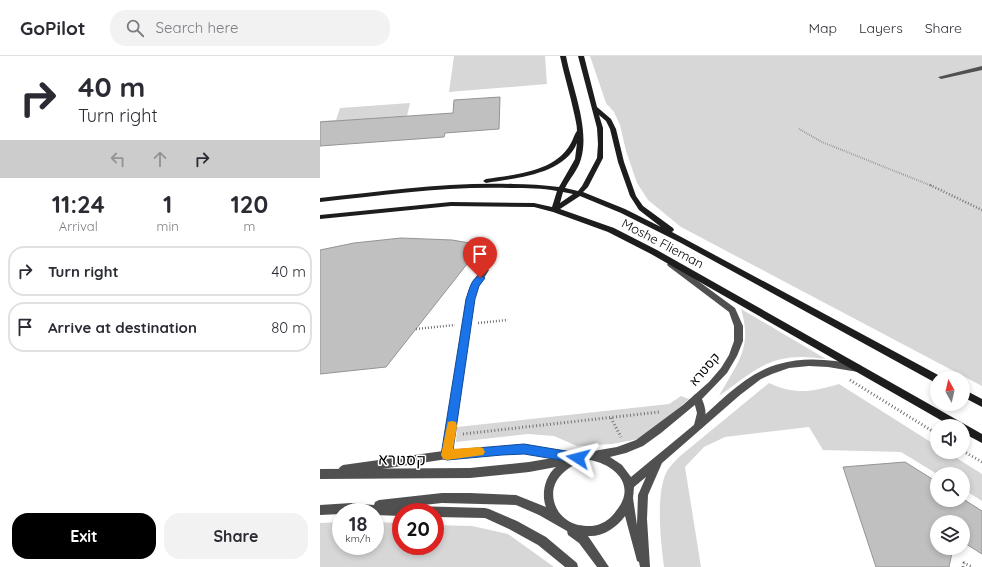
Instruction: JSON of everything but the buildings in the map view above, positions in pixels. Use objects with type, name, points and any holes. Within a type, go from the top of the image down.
[{"type":"main road","points":[[555,210],[561,189],[572,173],[578,159],[581,140],[580,128],[563,56]]},
{"type":"main road","points":[[555,210],[579,193],[600,158],[600,128],[581,56]]},
{"type":"main road","points":[[594,107],[609,120],[613,129],[621,162],[633,196],[641,208],[684,241]]},
{"type":"main road","points":[[454,186],[516,176],[538,171],[556,163],[572,149],[580,128]]},
{"type":"main road","name":"Moshe Flieman","points":[[320,200],[454,186],[513,185],[561,189],[579,193],[623,210],[684,241],[930,375]]},
{"type":"main road","name":"Moshe Flieman","points":[[320,217],[451,204],[534,205],[555,210],[611,230],[654,252],[947,419]]},
{"type":"main road","points":[[970,397],[982,403]]},
{"type":"main road","points":[[970,432],[982,439]]},
{"type":"street","points":[[941,76],[982,68]]},
{"type":"street","name":"קסטרא","points":[[590,456],[626,449],[646,439],[684,409],[716,380],[732,360],[737,347],[739,333],[738,319],[732,310],[654,252]]},
{"type":"street","points":[[447,455],[470,299],[475,285],[485,270]]},
{"type":"street","points":[[566,527],[579,531],[593,532],[606,527],[618,519],[625,508],[629,490],[659,458],[699,426],[718,408],[765,372],[780,367],[816,362],[859,368]]},
{"type":"street","points":[[697,398],[702,413],[699,426]]},
{"type":"street","points":[[320,474],[447,455],[502,450],[524,449],[578,458]]},
{"type":"street","points":[[556,519],[550,508],[548,495],[551,483],[557,472],[567,463],[578,458],[601,456],[611,460],[619,466],[625,475],[629,490],[631,522],[645,567]]},
{"type":"street","name":"קסטרא","points":[[320,474],[470,473],[529,467],[578,458]]},
{"type":"street","points":[[645,567],[642,519],[643,495],[659,458]]},
{"type":"street","points":[[384,505],[442,498],[516,500],[543,511],[583,539],[604,567]]},
{"type":"street","points":[[320,510],[332,510]]},
{"type":"street","points":[[384,510],[485,513],[513,525],[542,541],[573,567]]},
{"type":"path","points":[[799,129],[834,146],[918,179],[982,210]]},
{"type":"path","points":[[849,379],[930,430]]},
{"type":"path","points":[[451,436],[684,409]]},
{"type":"path","points":[[611,418],[626,449]]},
{"type":"path","points":[[970,455],[982,462]]},
{"type":"path","points":[[964,567],[964,563],[972,567]]},
{"type":"shaded area","points":[[454,56],[545,56],[547,84],[449,92]]},
{"type":"shaded area","points":[[590,56],[982,56],[982,386],[970,380],[970,371],[954,371],[681,227],[648,200],[637,183],[626,151],[620,125],[614,112],[606,103]]},
{"type":"shaded area","points":[[410,103],[403,133],[320,139],[320,121],[336,120],[340,108]]},
{"type":"shaded area","points":[[741,309],[826,359],[792,357],[779,360],[757,369],[719,396],[737,364],[744,345],[745,334]]},
{"type":"shaded area","points":[[769,383],[795,391],[820,389],[839,384],[930,442],[930,459],[958,459],[982,474],[982,501],[970,493],[970,467],[930,467],[930,470],[901,452],[823,450],[809,427],[725,437],[704,447],[685,467],[701,567],[664,567],[660,532],[661,492],[667,471],[679,457]]},
{"type":"shaded area","points":[[681,396],[689,399],[654,430],[639,439],[612,444],[577,446],[554,436],[528,434],[456,442],[457,427],[669,404]]},
{"type":"shaded area","points":[[332,522],[332,555],[384,555],[384,522],[392,523],[392,555],[444,555],[444,525],[472,526],[508,534],[554,567],[320,567],[320,523]]},
{"type":"slow traffic","points":[[452,426],[447,455],[480,452]]},
{"type":"route","points":[[480,278],[475,285],[470,299],[447,455],[524,449],[578,458]]}]
